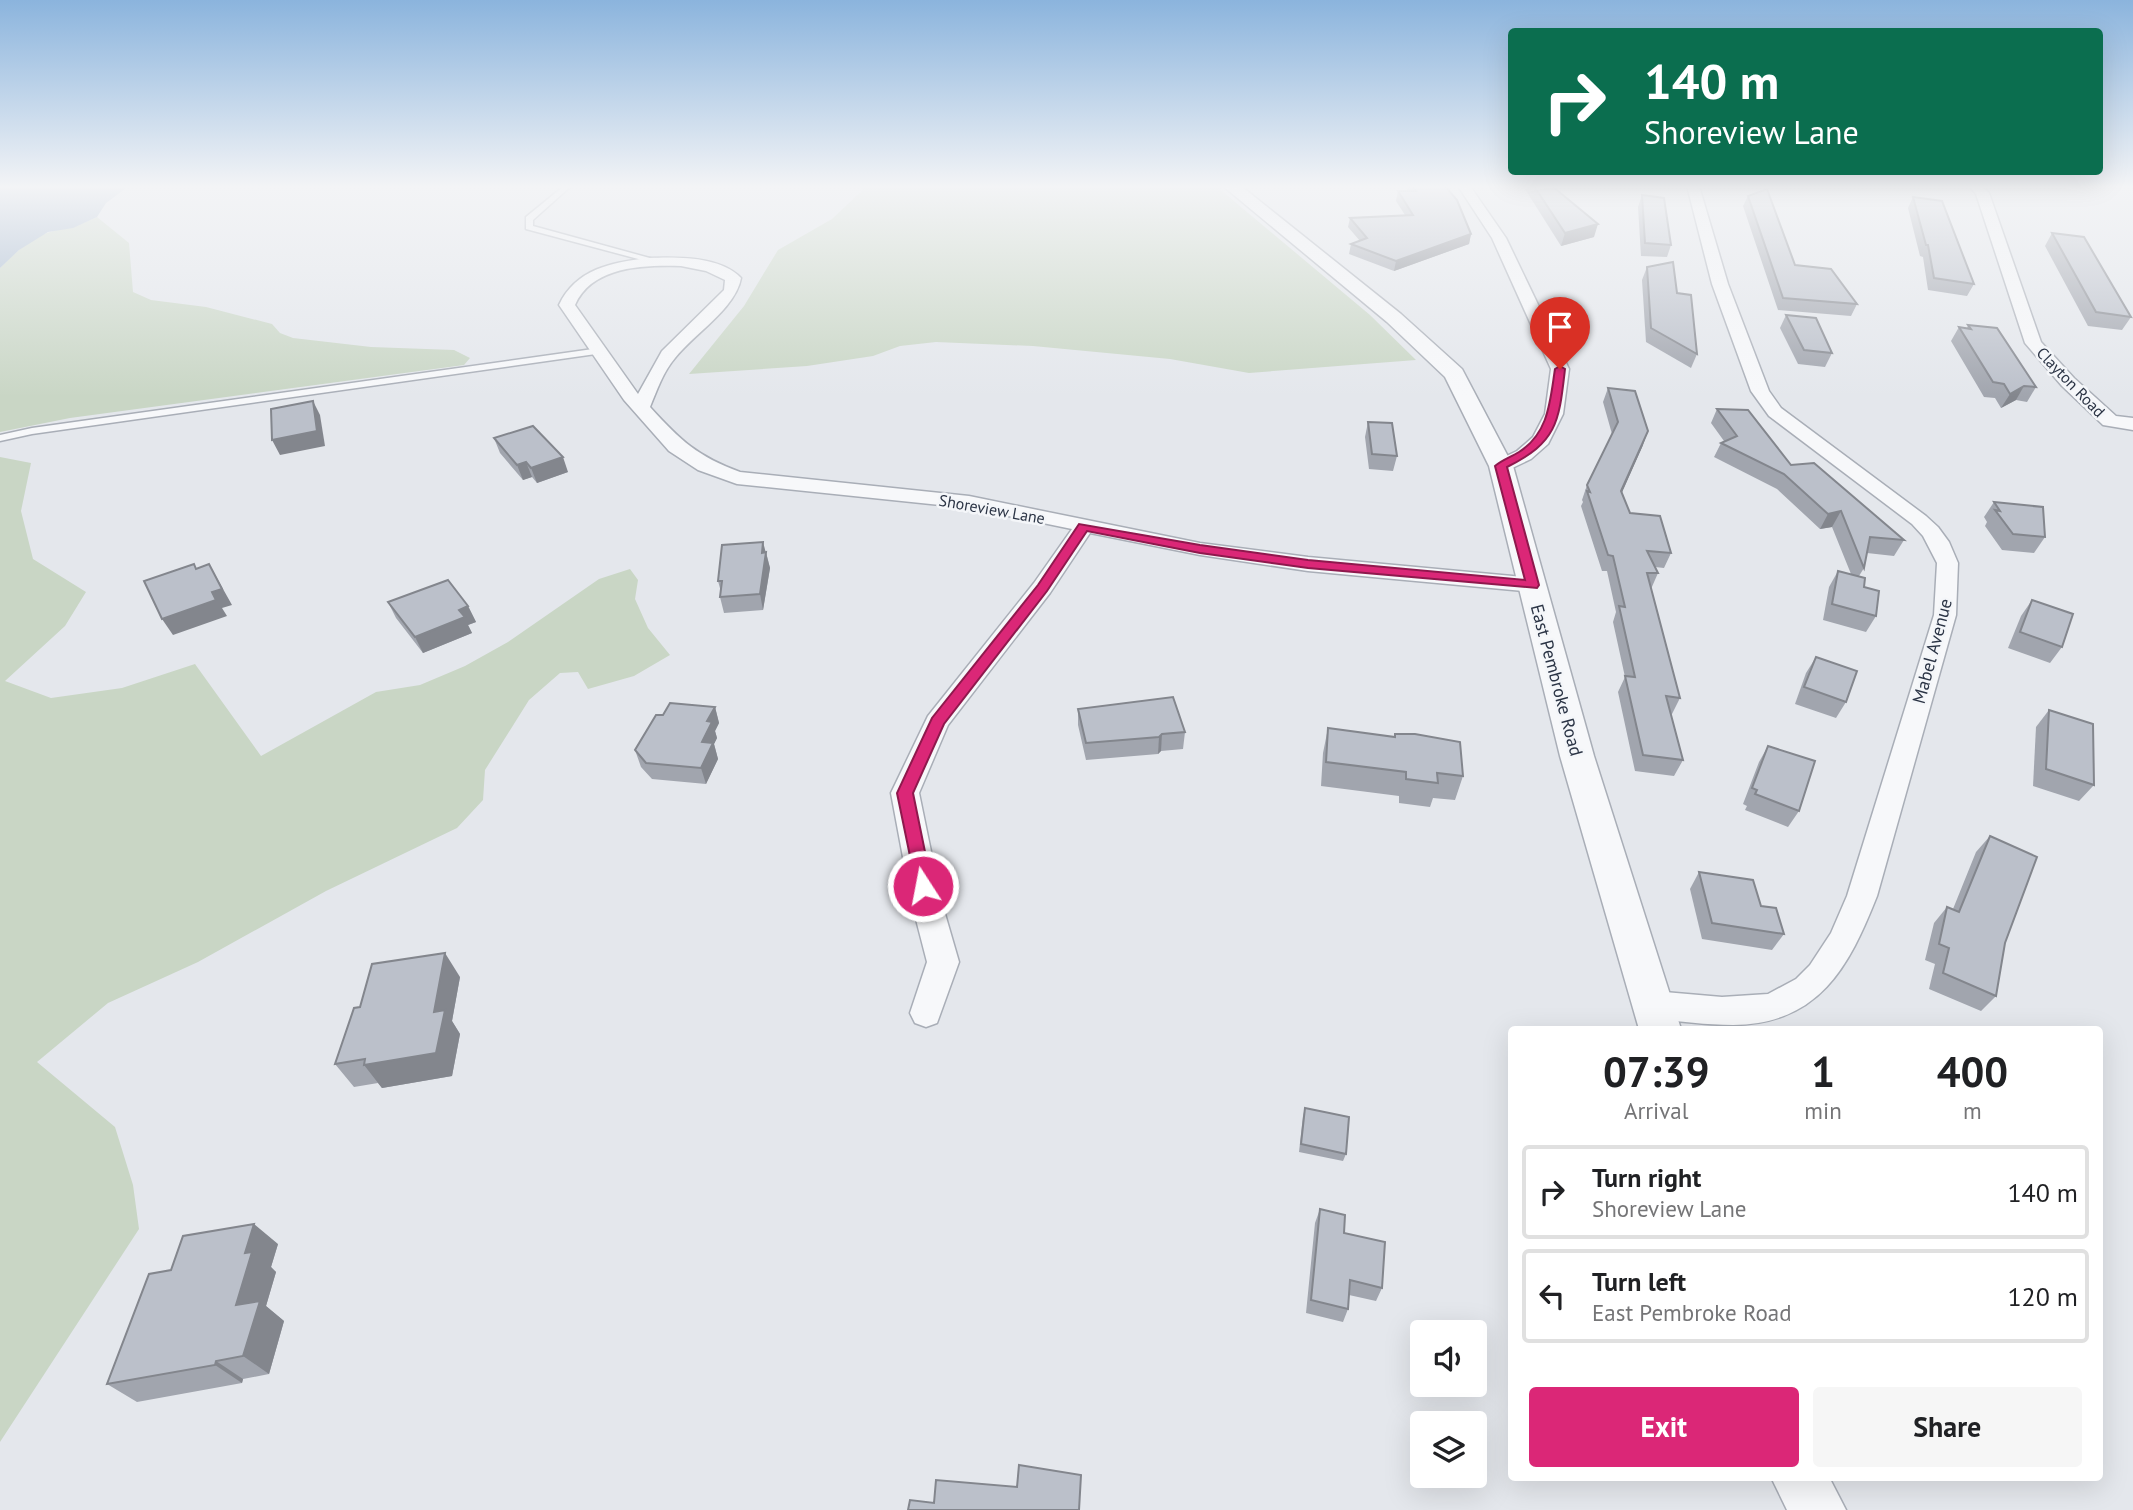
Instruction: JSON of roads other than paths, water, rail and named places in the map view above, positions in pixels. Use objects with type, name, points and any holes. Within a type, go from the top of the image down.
[{"type":"street","name":"East Pembroke Road","points":[[1318,256],[1394,318],[1454,374],[1501,466],[1577,756],[1657,1017]]},
{"type":"street","points":[[1501,466],[1524,455],[1541,440],[1554,414],[1560,369],[1508,256]]},
{"type":"street","name":"Mabel Avenue","points":[[1657,1017],[1745,1011],[1782,1004],[1805,992],[1825,969],[1845,939],[1862,896],[1945,615],[1949,585],[1946,551],[1936,536],[1919,520],[1775,412],[1759,391],[1712,256]]},
{"type":"street","name":"Clayton Road","points":[[2004,256],[2033,343],[2068,382],[2110,421],[2133,424]]},
{"type":"street","name":"Shoreview Lane","points":[[641,408],[653,379],[668,355],[717,309],[731,291],[733,278],[708,266],[684,262],[654,262],[590,277],[573,291],[567,305],[641,408],[676,447],[705,466],[737,478],[969,502],[1200,549],[1308,564],[1533,585]]},
{"type":"street","points":[[926,1013],[943,962],[926,900],[905,793],[937,722],[1042,588],[1084,527]]},
{"type":"street","points":[[1800,1481],[1818,1510]]},
{"type":"lane","points":[[634,256],[654,262]]},
{"type":"lane","points":[[0,438],[32,431],[233,406],[436,373],[600,351]]},
{"type":"water","points":[[0,256],[12,256],[0,268]]}]
